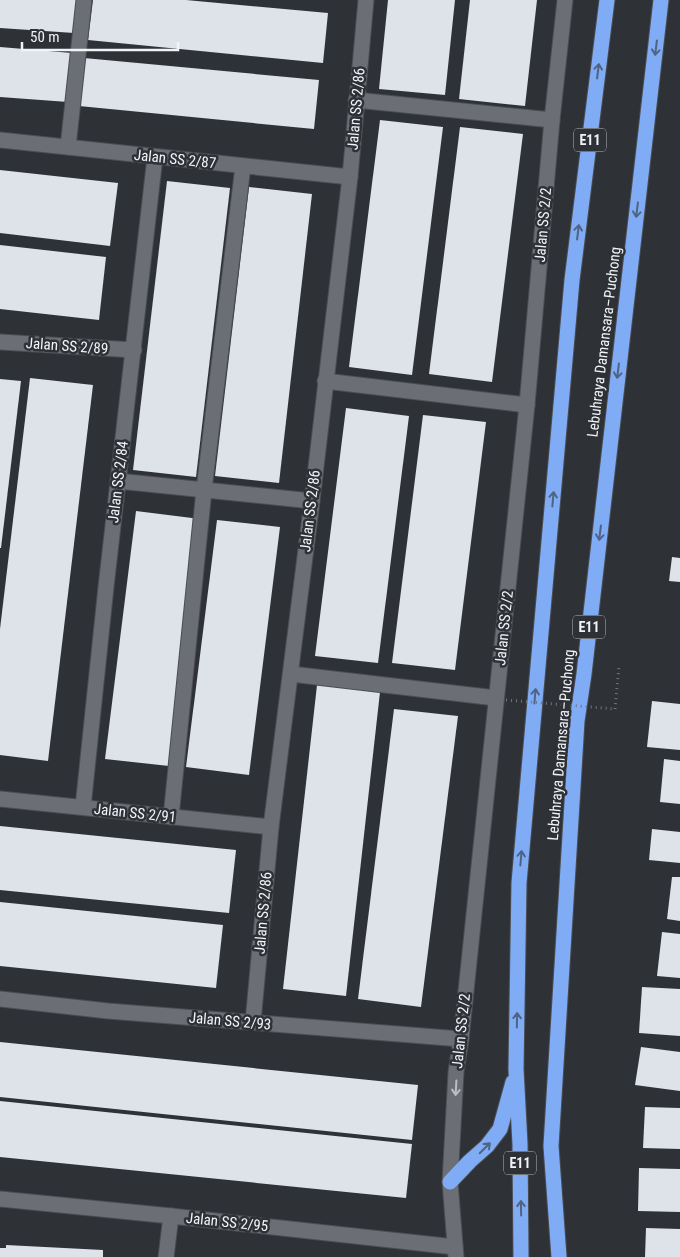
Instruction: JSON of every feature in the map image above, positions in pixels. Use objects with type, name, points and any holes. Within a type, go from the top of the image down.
[{"type":"highway","name":"Lebuhraya Damansara–Puchong","points":[[521,1257],[520,1144],[516,1069],[519,884],[572,280],[607,0]]},
{"type":"highway","name":"Lebuhraya Damansara–Puchong","points":[[559,1257],[551,1146],[577,721],[584,674],[661,0]]},
{"type":"highway","points":[[450,1182],[487,1146],[500,1129],[516,1069]]},
{"type":"street","points":[[68,148],[84,0]]},
{"type":"street","name":"Jalan SS 2/86","points":[[253,1022],[271,828],[350,177],[366,0]]},
{"type":"street","name":"Jalan SS 2/2","points":[[455,1252],[450,1182],[456,1072],[501,699],[552,120],[565,0]]},
{"type":"street","points":[[356,100],[552,120]]},
{"type":"street","name":"Jalan SS 2/87","points":[[0,140],[350,177]]},
{"type":"street","name":"Jalan SS 2/84","points":[[83,807],[155,157]]},
{"type":"street","points":[[171,817],[204,490],[243,166]]},
{"type":"street","name":"Jalan SS 2/89","points":[[0,342],[134,350]]},
{"type":"street","points":[[325,381],[527,405]]},
{"type":"street","points":[[118,481],[312,501]]},
{"type":"street","points":[[291,674],[501,699]]},
{"type":"street","name":"Jalan SS 2/91","points":[[0,799],[271,828]]},
{"type":"street","name":"Jalan SS 2/93","points":[[0,998],[108,1011],[461,1039]]},
{"type":"street","name":"Jalan SS 2/95","points":[[0,1199],[171,1216],[455,1252]]},
{"type":"street","points":[[166,1257],[171,1216]]},
{"type":"path","points":[[501,699],[615,709],[619,666]]},
{"type":"building","points":[[0,0],[77,0],[74,33],[0,28]]},
{"type":"building","points":[[93,0],[186,0],[328,13],[323,63],[88,40]]},
{"type":"building","points":[[388,0],[455,0],[445,95],[379,89]]},
{"type":"building","points":[[470,0],[537,0],[525,106],[459,99]]},
{"type":"building","points":[[0,47],[72,53],[68,102],[0,97]]},
{"type":"building","points":[[84,58],[319,80],[314,129],[79,106]]},
{"type":"building","points":[[380,120],[443,127],[412,375],[349,367]]},
{"type":"building","points":[[460,127],[523,134],[492,382],[429,374]]},
{"type":"building","points":[[0,170],[118,183],[110,246],[0,233]]},
{"type":"building","points":[[167,181],[230,188],[196,477],[133,470]]},
{"type":"building","points":[[249,187],[312,194],[279,483],[215,476]]},
{"type":"building","points":[[0,245],[106,257],[99,320],[0,309]]},
{"type":"building","points":[[30,378],[93,385],[48,761],[0,755],[0,629]]},
{"type":"building","points":[[0,379],[21,381],[1,548],[0,548]]},
{"type":"building","points":[[346,408],[409,416],[378,663],[315,656]]},
{"type":"building","points":[[423,415],[486,422],[455,670],[392,663]]},
{"type":"building","points":[[136,511],[200,519],[169,766],[105,759]]},
{"type":"building","points":[[217,520],[280,527],[249,775],[186,767]]},
{"type":"building","points":[[672,557],[680,558],[680,582],[669,581]]},
{"type":"building","points":[[317,685],[380,692],[346,996],[283,989]]},
{"type":"building","points":[[652,701],[680,704],[680,750],[647,747]]},
{"type":"building","points":[[394,709],[458,716],[421,1007],[358,999]]},
{"type":"building","points":[[664,759],[680,761],[680,804],[660,802]]},
{"type":"building","points":[[0,826],[236,850],[229,913],[0,890]]},
{"type":"building","points":[[652,829],[680,832],[680,863],[649,860]]},
{"type":"building","points":[[672,877],[680,877],[680,921],[667,919]]},
{"type":"building","points":[[0,902],[223,925],[216,988],[0,966]]},
{"type":"building","points":[[662,932],[680,934],[680,978],[657,976]]},
{"type":"building","points":[[642,987],[680,989],[680,1036],[639,1033]]},
{"type":"building","points":[[0,1042],[418,1085],[412,1140],[0,1097]]},
{"type":"building","points":[[641,1047],[680,1052],[680,1091],[635,1085]]},
{"type":"building","points":[[0,1101],[412,1144],[406,1198],[0,1157]]},
{"type":"building","points":[[645,1107],[680,1108],[680,1149],[643,1148]]},
{"type":"building","points":[[639,1168],[680,1169],[680,1212],[638,1211]]},
{"type":"building","points":[[646,1228],[680,1229],[680,1257],[645,1257]]},
{"type":"building","points":[[6,1245],[103,1250],[103,1257],[0,1257],[0,1248],[6,1248]]}]
